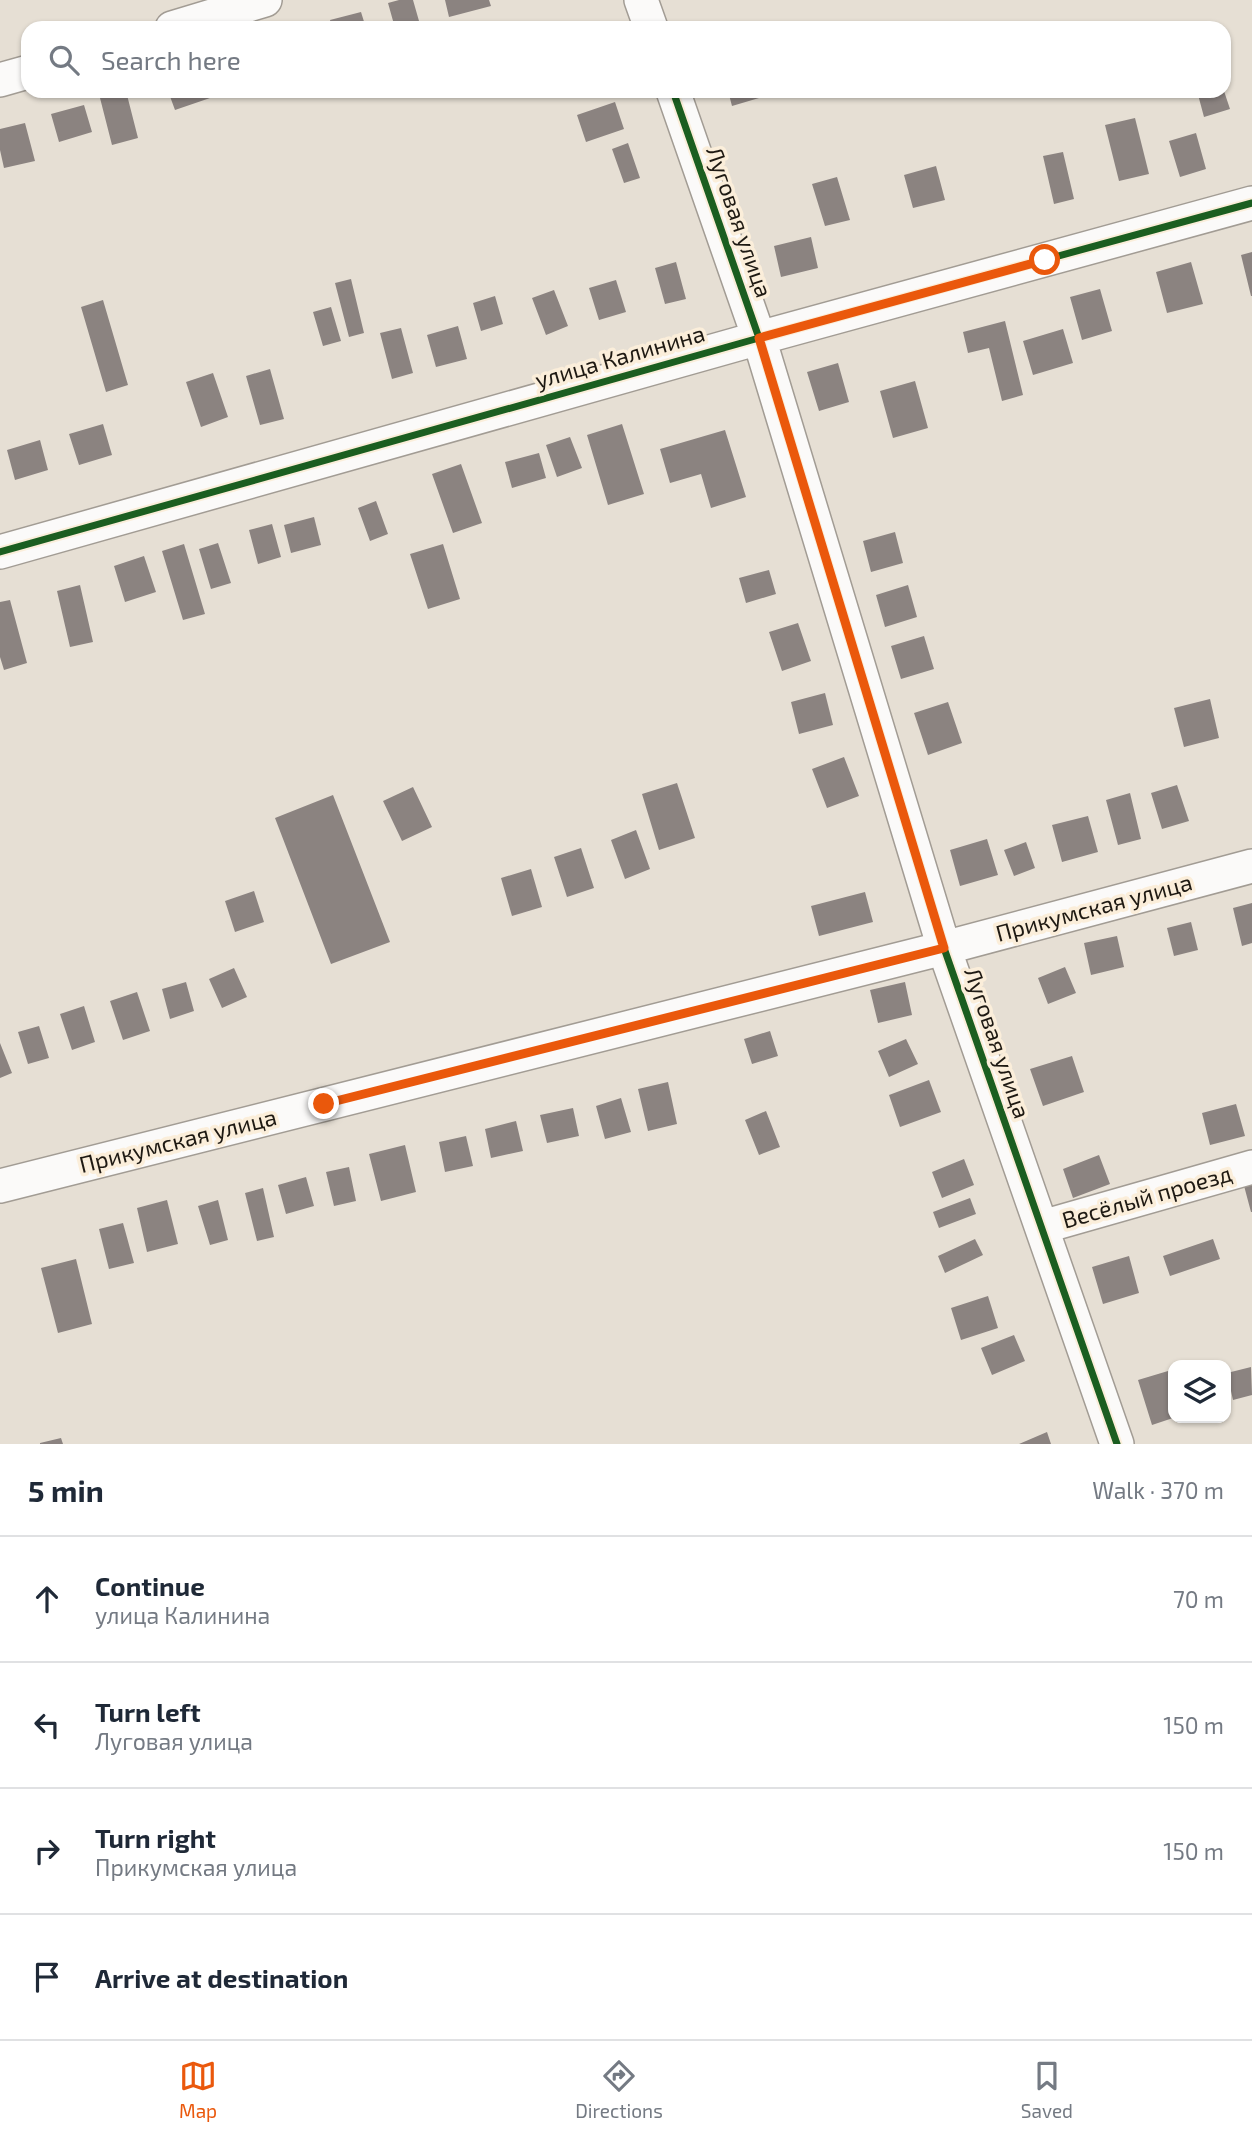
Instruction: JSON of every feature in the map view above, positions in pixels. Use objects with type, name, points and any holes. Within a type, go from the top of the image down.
[{"type":"street","points":[[195,21],[265,0]]},
{"type":"street","points":[[641,0],[648,21]]},
{"type":"street","points":[[0,80],[21,74]]},
{"type":"street","name":"Луговая улица","points":[[675,98],[759,338],[944,948],[1117,1444]]},
{"type":"street","name":"улица Калинина","points":[[0,552],[759,338],[1252,203]]},
{"type":"street","name":"Прикумская улица","points":[[0,1185],[944,948],[1252,866]]},
{"type":"street","name":"Весёлый проезд","points":[[1042,1227],[1252,1167]]},
{"type":"building","points":[[413,0],[419,21],[393,21],[388,3]]},
{"type":"building","points":[[445,0],[489,0],[491,6],[449,17]]},
{"type":"building","points":[[361,12],[364,21],[330,21]]},
{"type":"building","points":[[100,98],[128,98],[138,138],[112,145]]},
{"type":"building","points":[[171,98],[210,98],[175,110]]},
{"type":"building","points":[[730,98],[759,98],[732,106]]},
{"type":"building","points":[[1199,98],[1226,98],[1230,109],[1204,117]]},
{"type":"building","points":[[615,102],[624,129],[586,142],[577,115]]},
{"type":"building","points":[[84,105],[92,132],[59,142],[51,114]]},
{"type":"building","points":[[1135,118],[1149,174],[1119,181],[1105,125]]},
{"type":"building","points":[[25,123],[35,161],[4,168],[0,150],[0,129]]},
{"type":"building","points":[[1196,133],[1206,169],[1180,177],[1169,141]]},
{"type":"building","points":[[628,143],[640,178],[624,183],[612,149]]},
{"type":"building","points":[[1063,152],[1074,199],[1054,204],[1043,156]]},
{"type":"building","points":[[936,166],[945,200],[913,208],[904,175]]},
{"type":"building","points":[[837,177],[850,220],[825,226],[812,184]]},
{"type":"building","points":[[811,237],[818,268],[781,277],[774,246]]},
{"type":"building","points":[[1252,252],[1252,296],[1251,296],[1241,255]]},
{"type":"building","points":[[676,262],[686,299],[665,304],[655,268]]},
{"type":"building","points":[[1191,262],[1203,304],[1167,313],[1156,272]]},
{"type":"building","points":[[351,279],[364,333],[349,337],[335,283]]},
{"type":"building","points":[[616,280],[626,312],[599,320],[589,288]]},
{"type":"building","points":[[1100,289],[1112,331],[1082,340],[1070,297]]},
{"type":"building","points":[[554,290],[568,326],[546,335],[532,298]]},
{"type":"building","points":[[495,296],[503,324],[481,331],[473,303]]},
{"type":"building","points":[[103,300],[128,385],[106,392],[81,307]]},
{"type":"building","points":[[331,307],[341,341],[323,346],[313,312]]},
{"type":"building","points":[[1005,321],[1023,395],[1002,401],[989,348],[968,353],[963,332]]},
{"type":"building","points":[[458,326],[467,359],[436,367],[427,335]]},
{"type":"building","points":[[401,328],[413,373],[392,379],[380,333]]},
{"type":"building","points":[[1063,329],[1073,363],[1033,375],[1023,341]]},
{"type":"building","points":[[838,363],[849,402],[819,411],[807,372]]},
{"type":"building","points":[[270,369],[284,419],[260,425],[246,376]]},
{"type":"building","points":[[213,373],[228,417],[201,427],[186,382]]},
{"type":"building","points":[[915,381],[928,428],[893,438],[880,391]]},
{"type":"building","points":[[103,424],[112,455],[79,465],[69,434]]},
{"type":"building","points":[[622,424],[644,494],[608,505],[587,435]]},
{"type":"building","points":[[725,430],[746,497],[711,508],[701,474],[670,483],[660,449]]},
{"type":"building","points":[[570,437],[582,468],[557,477],[546,445]]},
{"type":"building","points":[[40,440],[48,470],[15,480],[7,450]]},
{"type":"building","points":[[539,453],[546,478],[512,488],[505,462]]},
{"type":"building","points":[[461,464],[482,523],[453,533],[432,474]]},
{"type":"building","points":[[376,501],[388,534],[370,541],[358,508]]},
{"type":"building","points":[[314,517],[321,545],[291,553],[284,525]]},
{"type":"building","points":[[272,524],[281,557],[258,564],[249,530]]},
{"type":"building","points":[[895,532],[903,563],[871,572],[863,541]]},
{"type":"building","points":[[218,543],[231,583],[211,589],[199,549]]},
{"type":"building","points":[[184,544],[205,614],[183,620],[162,551]]},
{"type":"building","points":[[443,544],[460,599],[428,609],[410,554]]},
{"type":"building","points":[[144,556],[156,592],[125,602],[114,566]]},
{"type":"building","points":[[769,570],[776,594],[746,603],[739,578]]},
{"type":"building","points":[[80,585],[93,642],[70,647],[57,591]]},
{"type":"building","points":[[908,585],[917,617],[885,627],[876,595]]},
{"type":"building","points":[[10,600],[27,663],[4,670],[0,657],[0,602]]},
{"type":"building","points":[[798,623],[811,661],[782,671],[769,632]]},
{"type":"building","points":[[924,636],[934,669],[901,679],[891,646]]},
{"type":"building","points":[[825,693],[833,725],[799,734],[791,702]]},
{"type":"building","points":[[1210,699],[1219,738],[1184,747],[1174,708]]},
{"type":"building","points":[[948,702],[962,743],[928,755],[914,713]]},
{"type":"building","points":[[844,757],[859,796],[827,808],[812,769]]},
{"type":"building","points":[[677,783],[695,838],[659,850],[642,794]]},
{"type":"building","points":[[1177,785],[1189,821],[1162,829],[1151,793]]},
{"type":"building","points":[[413,787],[432,827],[402,841],[383,801]]},
{"type":"building","points":[[1130,793],[1141,839],[1118,845],[1106,800]]},
{"type":"building","points":[[333,795],[390,942],[331,964],[275,818]]},
{"type":"building","points":[[1088,816],[1098,852],[1062,862],[1052,825]]},
{"type":"building","points":[[636,830],[650,869],[625,879],[611,840]]},
{"type":"building","points":[[987,839],[998,875],[960,886],[950,850]]},
{"type":"building","points":[[1026,842],[1035,868],[1014,876],[1004,850]]},
{"type":"building","points":[[581,848],[594,888],[567,897],[554,857]]},
{"type":"building","points":[[531,869],[542,907],[512,916],[501,878]]},
{"type":"building","points":[[254,891],[264,922],[235,932],[225,901]]},
{"type":"building","points":[[865,892],[873,922],[819,936],[811,906]]},
{"type":"building","points":[[1252,903],[1252,943],[1242,946],[1233,908]]},
{"type":"building","points":[[1191,922],[1198,950],[1174,956],[1167,928]]},
{"type":"building","points":[[1117,936],[1124,967],[1091,975],[1084,943]]},
{"type":"building","points":[[1065,967],[1076,993],[1048,1004],[1038,978]]},
{"type":"building","points":[[234,968],[247,997],[222,1008],[209,979]]},
{"type":"building","points":[[186,982],[194,1011],[170,1019],[162,989]]},
{"type":"building","points":[[905,982],[912,1015],[878,1023],[870,990]]},
{"type":"building","points":[[137,992],[150,1031],[123,1040],[110,1001]]},
{"type":"building","points":[[84,1006],[95,1042],[72,1050],[60,1014]]},
{"type":"building","points":[[39,1026],[49,1058],[28,1064],[18,1032]]},
{"type":"building","points":[[770,1031],[778,1056],[752,1064],[744,1039]]},
{"type":"building","points":[[906,1039],[918,1064],[889,1077],[878,1051]]},
{"type":"building","points":[[0,1043],[12,1073],[0,1078]]},
{"type":"building","points":[[1072,1056],[1084,1092],[1043,1106],[1030,1069]]},
{"type":"building","points":[[929,1080],[941,1112],[900,1127],[889,1095]]},
{"type":"building","points":[[668,1082],[677,1124],[648,1131],[638,1089]]},
{"type":"building","points":[[621,1098],[631,1132],[605,1139],[596,1106]]},
{"type":"building","points":[[1236,1104],[1245,1136],[1210,1145],[1202,1113]]},
{"type":"building","points":[[573,1108],[579,1136],[547,1143],[540,1115]]},
{"type":"building","points":[[766,1111],[780,1147],[759,1155],[745,1120]]},
{"type":"building","points":[[516,1121],[523,1151],[491,1158],[485,1129]]},
{"type":"building","points":[[466,1136],[473,1166],[445,1172],[439,1142]]},
{"type":"building","points":[[405,1145],[416,1192],[381,1201],[369,1154]]},
{"type":"building","points":[[1099,1155],[1110,1184],[1073,1198],[1063,1169]]},
{"type":"building","points":[[964,1159],[974,1185],[942,1198],[932,1172]]},
{"type":"building","points":[[349,1167],[356,1201],[334,1206],[326,1172]]},
{"type":"building","points":[[306,1177],[314,1206],[286,1214],[278,1185]]},
{"type":"building","points":[[1252,1179],[1252,1212],[1251,1212],[1243,1182]]},
{"type":"building","points":[[263,1188],[274,1237],[257,1241],[245,1193]]},
{"type":"building","points":[[970,1198],[976,1214],[939,1228],[933,1212]]},
{"type":"building","points":[[167,1200],[178,1244],[147,1252],[137,1208]]},
{"type":"building","points":[[218,1200],[228,1240],[210,1245],[198,1206]]},
{"type":"building","points":[[123,1223],[134,1263],[109,1269],[99,1229]]},
{"type":"building","points":[[975,1239],[983,1255],[945,1273],[938,1256]]},
{"type":"building","points":[[1213,1239],[1220,1259],[1170,1276],[1163,1256]]},
{"type":"building","points":[[1129,1256],[1139,1293],[1103,1304],[1092,1267]]},
{"type":"building","points":[[76,1259],[92,1324],[58,1333],[41,1268]]},
{"type":"building","points":[[988,1296],[998,1328],[961,1340],[951,1308]]},
{"type":"building","points":[[1014,1335],[1025,1361],[992,1375],[981,1348]]},
{"type":"building","points":[[1251,1367],[1252,1395],[1233,1400],[1231,1372]]},
{"type":"building","points":[[1168,1371],[1168,1420],[1152,1425],[1138,1380]]},
{"type":"building","points":[[1047,1432],[1051,1444],[1019,1444]]},
{"type":"building","points":[[61,1438],[63,1444],[40,1444],[40,1443]]},
{"type":"cycle path","points":[[675,98],[759,338],[944,948],[1117,1444]]},
{"type":"cycle path","points":[[0,552],[759,338],[1252,203]]},
{"type":"route","points":[[324,1104],[944,948],[759,338],[1045,260]]}]
